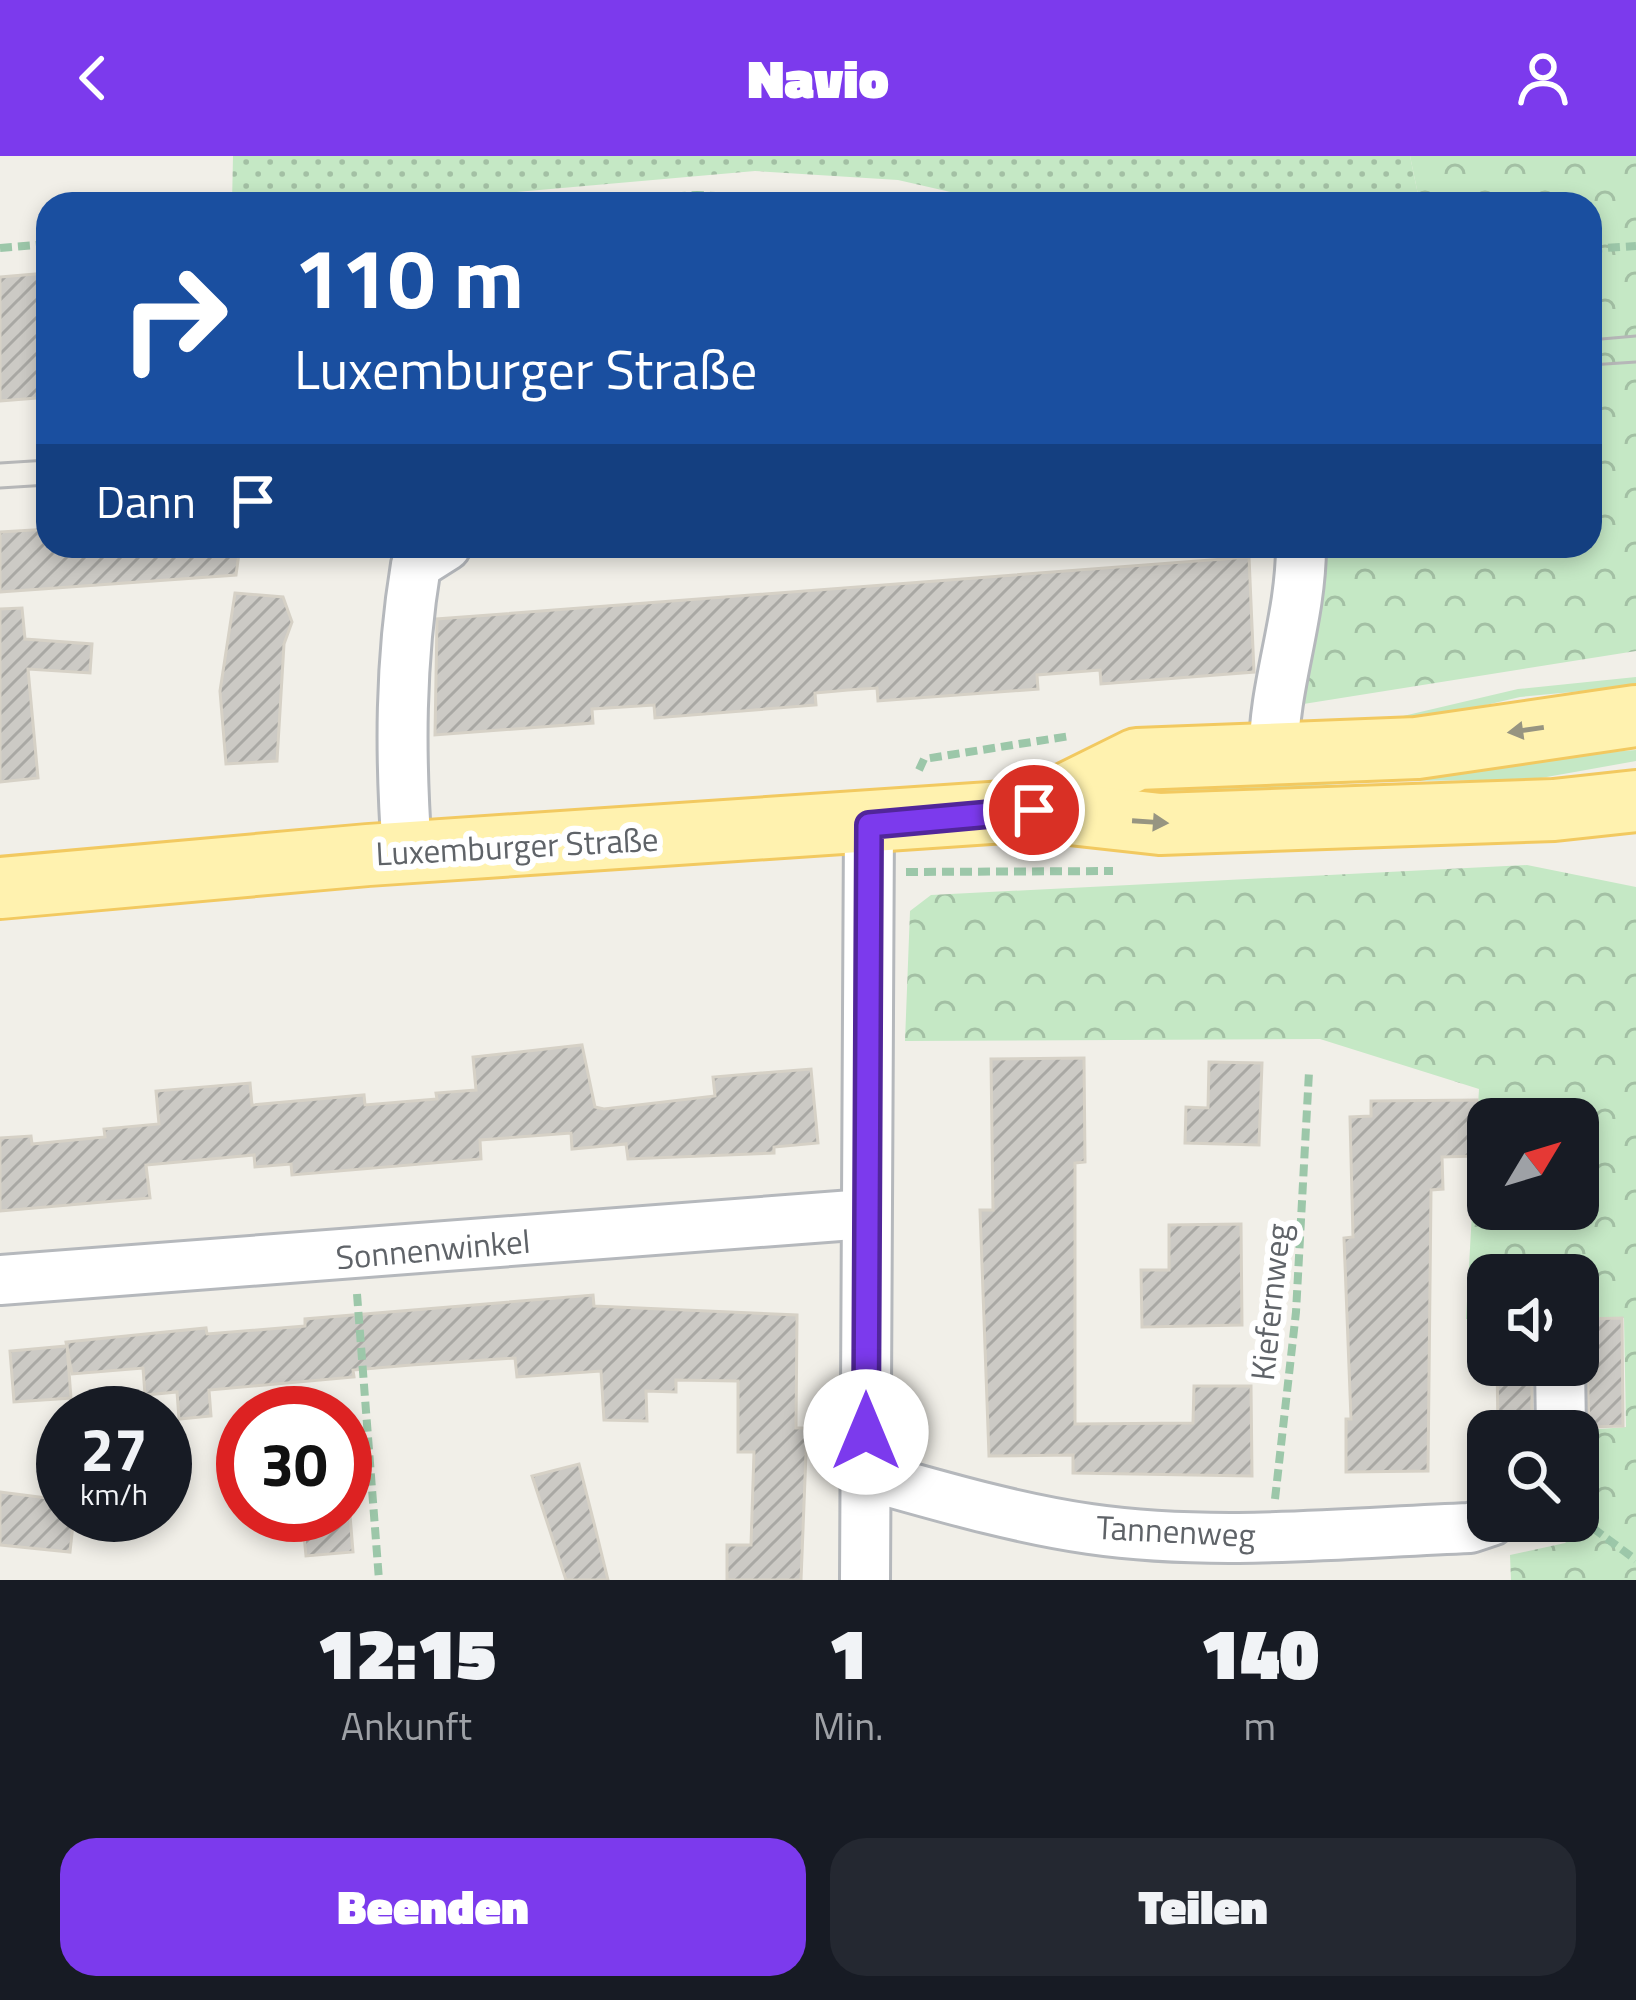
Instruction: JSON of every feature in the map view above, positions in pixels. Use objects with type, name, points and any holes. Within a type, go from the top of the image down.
[{"type":"main road","name":"Luxemburger Straße","points":[[0,888],[407,852],[870,849],[1034,810],[1137,759],[1417,748],[1636,716]]},
{"type":"main road","name":"Luxemburger Straße","points":[[1034,810],[1160,824],[1554,810],[1636,800]]},
{"type":"street","points":[[407,852],[400,762],[409,606],[416,565],[427,558]]},
{"type":"street","points":[[1274,754],[1273,722],[1294,636],[1300,558]]},
{"type":"street","points":[[865,1580],[870,849]]},
{"type":"street","name":"Sonnenwinkel","points":[[0,1280],[866,1214]]},
{"type":"street","name":"Tannenweg","points":[[865,1475],[988,1510],[1094,1530],[1271,1536],[1467,1528]]},
{"type":"path","points":[[0,248],[36,245]]},
{"type":"path","points":[[1602,248],[1636,246]]},
{"type":"path","points":[[870,849],[1126,871]]},
{"type":"path","name":"Kiefernweg","points":[[1271,1536],[1296,1312],[1309,1072]]},
{"type":"path","points":[[354,1256],[379,1580]]},
{"type":"path","points":[[1599,1533],[1636,1560]]},
{"type":"green space","points":[[233,156],[1410,156],[1418,192],[950,192],[898,180],[755,171],[518,192],[232,192]]},
{"type":"green space","points":[[1410,156],[1636,156],[1636,651],[1291,706],[1313,558],[1602,558],[1602,192],[1418,192]]},
{"type":"green space","points":[[1636,677],[1636,686],[1520,697],[1435,717],[1323,724],[1399,717],[1518,689]]},
{"type":"green space","points":[[1636,750],[1636,761],[1530,780],[1377,781],[1135,799],[1135,789]]},
{"type":"green space","points":[[1527,865],[1636,887],[1636,1580],[1511,1580],[1510,1555],[1566,1542],[1599,1542],[1599,1429],[1626,1427],[1624,1318],[1599,1318],[1599,1254],[1470,1254],[1471,1230],[1599,1230],[1599,1098],[1478,1098],[1479,1089],[1320,1039],[905,1041],[910,911],[931,895]]},
{"type":"building","points":[[36,274],[36,398],[0,401],[0,277]]},
{"type":"building","points":[[36,530],[36,558],[238,558],[236,575],[0,592],[0,532]]},
{"type":"building","points":[[1249,558],[1254,672],[1101,684],[1100,670],[1037,675],[1038,689],[878,701],[877,688],[848,690],[815,693],[816,705],[655,718],[654,705],[592,709],[593,723],[435,735],[437,619]]},
{"type":"building","points":[[235,593],[283,597],[292,622],[284,644],[277,761],[226,764],[220,691]]},
{"type":"building","points":[[22,608],[25,639],[92,644],[90,673],[28,669],[38,778],[0,782],[0,609]]},
{"type":"building","points":[[582,1045],[595,1107],[604,1109],[715,1096],[713,1077],[811,1069],[818,1143],[774,1147],[774,1153],[628,1159],[626,1144],[572,1149],[571,1133],[480,1140],[481,1159],[292,1175],[291,1164],[255,1167],[254,1155],[146,1165],[150,1198],[0,1211],[0,1138],[31,1136],[32,1144],[105,1137],[104,1129],[159,1124],[156,1091],[250,1083],[252,1105],[364,1095],[365,1105],[437,1099],[436,1093],[476,1090],[473,1057]]},
{"type":"building","points":[[1084,1058],[1085,1162],[1075,1163],[1075,1424],[1193,1423],[1194,1386],[1251,1386],[1252,1476],[1073,1473],[1073,1455],[989,1456],[980,1210],[993,1210],[991,1059]]},
{"type":"building","points":[[1209,1062],[1262,1063],[1259,1145],[1185,1143],[1186,1107],[1208,1108]]},
{"type":"building","points":[[1467,1100],[1467,1156],[1442,1157],[1443,1189],[1431,1190],[1428,1471],[1346,1472],[1346,1419],[1351,1419],[1344,1238],[1353,1237],[1350,1117],[1371,1116],[1371,1101]]},
{"type":"building","points":[[1241,1224],[1242,1325],[1142,1327],[1141,1270],[1169,1270],[1169,1225]]},
{"type":"building","points":[[593,1295],[594,1306],[797,1315],[796,1428],[807,1428],[801,1580],[727,1580],[727,1545],[751,1545],[754,1452],[738,1452],[738,1381],[676,1380],[676,1392],[646,1391],[647,1421],[604,1420],[601,1371],[517,1377],[515,1358],[411,1365],[353,1370],[354,1377],[216,1386],[209,1390],[211,1416],[192,1418],[192,1386],[144,1386],[143,1368],[72,1374],[66,1342],[206,1328],[207,1334],[305,1326],[305,1319]]},
{"type":"building","points":[[1622,1318],[1623,1426],[1599,1427],[1599,1410],[1589,1410],[1588,1386],[1599,1386],[1599,1319]]},
{"type":"building","points":[[67,1346],[70,1386],[36,1386],[36,1400],[14,1402],[10,1351]]},
{"type":"building","points":[[1497,1386],[1532,1386],[1532,1410],[1498,1410]]},
{"type":"building","points":[[579,1464],[608,1580],[566,1580],[532,1476]]},
{"type":"building","points":[[0,1492],[36,1497],[36,1542],[71,1542],[70,1552],[0,1545]]},
{"type":"building","points":[[305,1542],[352,1542],[353,1552],[306,1556]]},
{"type":"tram line","points":[[1602,339],[1636,336]]},
{"type":"tram line","points":[[1602,364],[1636,362]]},
{"type":"tram line","points":[[0,463],[36,461]]},
{"type":"tram line","points":[[0,488],[36,486]]},
{"type":"route","points":[[866,1432],[869,825],[1034,810]]}]
